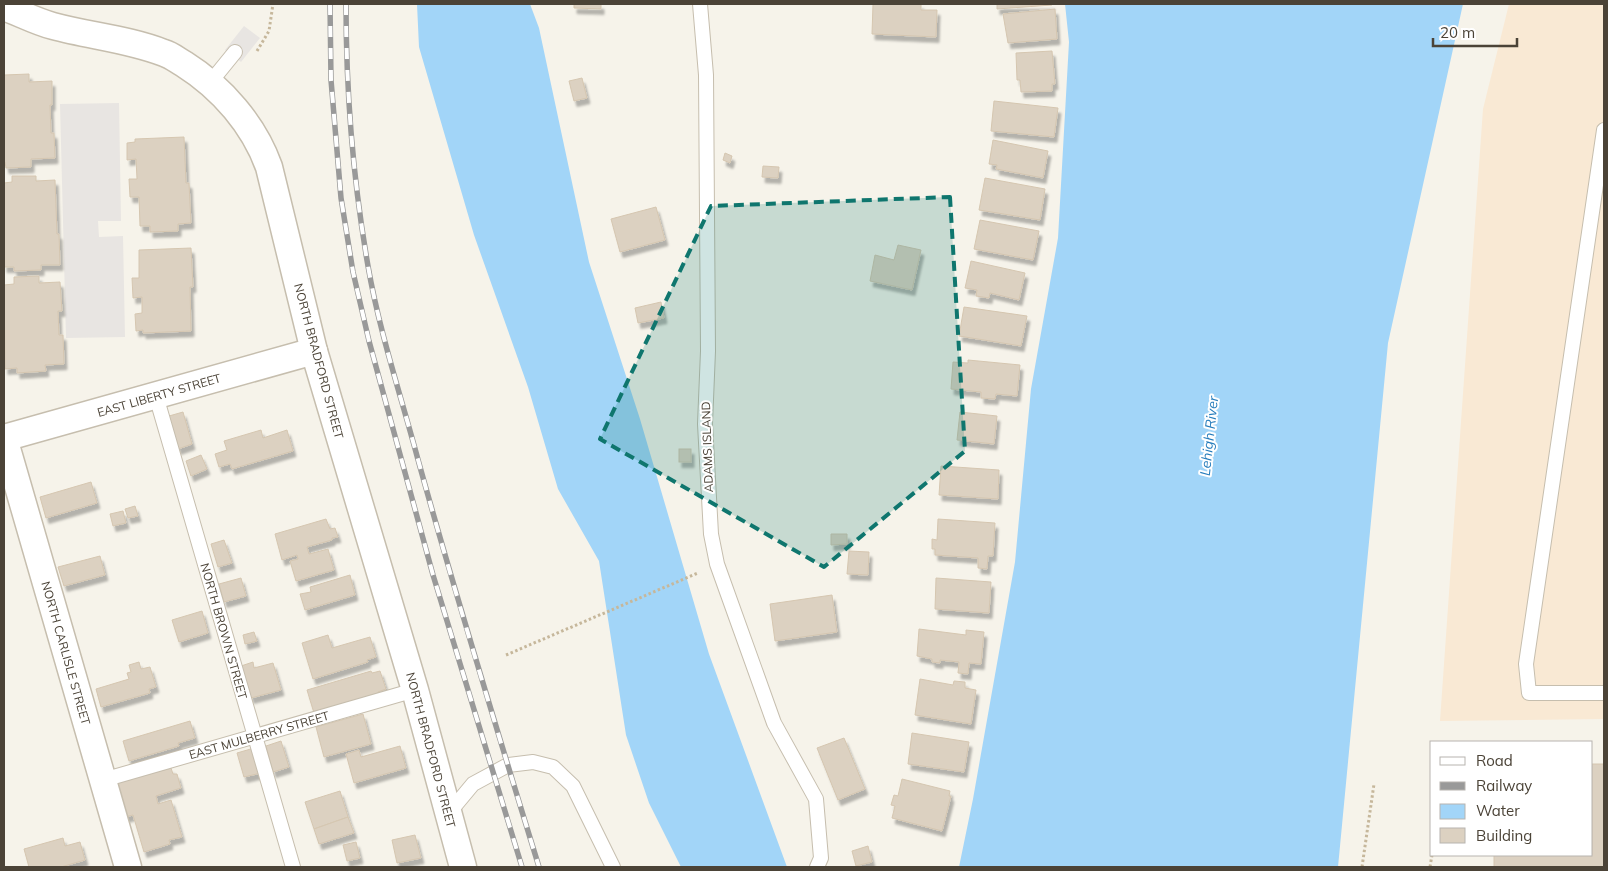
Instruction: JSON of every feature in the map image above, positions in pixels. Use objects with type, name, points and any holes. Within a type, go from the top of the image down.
[{"type":"street","name":"NORTH BRADFORD STREET","points":[[4,7],[52,26],[133,43],[166,53],[194,70],[222,95],[245,122],[262,148],[270,168],[314,351],[415,690],[463,867]]},
{"type":"street","name":"EAST LIBERTY STREET","points":[[4,438],[314,351]]},
{"type":"street","name":"NORTH CARLISLE STREET","points":[[4,438],[128,867]]},
{"type":"lane","name":"ADAMS ISLAND","points":[[700,4],[706,75],[708,351],[705,424],[711,534],[717,564],[774,723],[816,800],[821,858],[817,867]]},
{"type":"lane","points":[[210,84],[235,52]]},
{"type":"lane","points":[[1604,130],[1526,664],[1529,693],[1604,693]]},
{"type":"lane","name":"NORTH BROWN STREET","points":[[156,396],[293,867]]},
{"type":"lane","name":"EAST MULBERRY STREET","points":[[103,780],[415,690]]},
{"type":"lane","points":[[448,814],[473,784],[508,765],[533,762],[553,767],[572,786],[613,867]]},
{"type":"path","points":[[506,655],[689,577]]},
{"type":"path","points":[[1362,867],[1374,784]]},
{"type":"highlighted area","points":[[950,197],[965,451],[824,567],[600,439],[711,206]]},
{"type":"shaded area","points":[[1509,4],[1604,4],[1604,719],[1440,721],[1483,109]]},
{"type":"shaded area","points":[[244,26],[260,38],[241,62],[225,50]]},
{"type":"shaded area","points":[[119,103],[121,221],[98,221],[99,237],[123,236],[125,337],[66,338],[60,104]]},
{"type":"water","points":[[417,4],[530,4],[539,28],[589,262],[640,419],[709,654],[787,867],[681,867],[649,803],[626,735],[599,561],[558,489],[528,387],[474,235],[419,47]]},
{"type":"water","name":"Lehigh River","points":[[1065,4],[1463,4],[1388,343],[1338,867],[959,867],[1015,562],[1031,389],[1058,238],[1069,42]]},
{"type":"building","points":[[574,4],[601,4],[601,9],[574,8]]},
{"type":"building","points":[[873,4],[921,4],[921,10],[937,10],[936,37],[872,34]]},
{"type":"building","points":[[997,4],[1052,4],[1052,5],[997,9]]},
{"type":"building","points":[[1055,9],[1057,39],[1008,43],[1003,14]]},
{"type":"building","points":[[1052,51],[1055,84],[1052,84],[1052,91],[1021,92],[1020,80],[1017,80],[1016,53]]},
{"type":"building","points":[[29,74],[29,82],[52,81],[52,105],[50,105],[51,133],[54,133],[55,158],[31,159],[31,167],[6,168],[4,162],[4,75]]},
{"type":"building","points":[[582,78],[587,98],[574,101],[569,81]]},
{"type":"building","points":[[994,101],[1058,108],[1054,137],[991,131]]},
{"type":"building","points":[[184,137],[186,183],[189,183],[191,223],[178,224],[178,231],[150,232],[150,226],[140,226],[139,197],[130,197],[129,179],[137,179],[136,159],[127,160],[127,143],[135,142],[135,139]]},
{"type":"building","points":[[993,140],[1048,151],[1043,178],[996,169],[997,165],[989,164]]},
{"type":"building","points":[[725,153],[732,156],[730,163],[723,160]]},
{"type":"building","points":[[763,166],[779,167],[778,178],[762,177]]},
{"type":"building","points":[[12,176],[36,176],[36,181],[55,180],[60,265],[41,265],[41,270],[14,271],[14,267],[4,267],[4,183],[12,182]]},
{"type":"building","points":[[985,178],[1045,189],[1040,220],[979,210]]},
{"type":"building","points":[[656,207],[665,240],[620,252],[611,219]]},
{"type":"building","points":[[980,220],[1039,231],[1033,260],[974,249]]},
{"type":"building","points":[[898,245],[921,250],[912,290],[870,281],[875,255],[894,260]]},
{"type":"building","points":[[191,248],[193,287],[190,287],[191,331],[143,333],[143,330],[136,331],[135,314],[142,313],[142,297],[133,298],[132,278],[139,278],[139,250]]},
{"type":"building","points":[[971,261],[1025,273],[1019,300],[990,293],[989,298],[976,296],[977,290],[965,288]]},
{"type":"building","points":[[39,276],[39,283],[60,282],[62,311],[58,311],[59,335],[63,335],[64,364],[45,365],[46,371],[17,373],[17,368],[5,369],[4,285],[14,284],[14,277]]},
{"type":"building","points":[[661,302],[664,318],[638,323],[635,308]]},
{"type":"building","points":[[964,307],[1027,316],[1021,346],[959,336]]},
{"type":"building","points":[[968,360],[1020,365],[1017,396],[996,394],[995,399],[981,398],[981,392],[951,389],[953,362],[968,363]]},
{"type":"building","points":[[183,412],[192,444],[178,449],[169,416]]},
{"type":"building","points":[[960,412],[997,416],[994,444],[957,440]]},
{"type":"building","points":[[261,430],[263,438],[287,430],[293,451],[232,469],[230,464],[219,467],[215,454],[227,450],[224,441]]},
{"type":"building","points":[[679,449],[691,449],[691,462],[679,462]]},
{"type":"building","points":[[201,455],[207,469],[191,476],[186,461]]},
{"type":"building","points":[[941,466],[999,470],[998,499],[939,495]]},
{"type":"building","points":[[91,482],[97,503],[46,518],[40,497]]},
{"type":"building","points":[[135,506],[138,516],[128,518],[125,509]]},
{"type":"building","points":[[123,511],[126,523],[113,526],[110,514]]},
{"type":"building","points":[[326,519],[330,529],[335,528],[338,537],[307,547],[309,554],[328,549],[334,570],[296,581],[290,561],[298,559],[297,555],[282,560],[275,534]]},
{"type":"building","points":[[938,519],[995,523],[993,556],[988,556],[987,569],[978,568],[978,558],[935,555],[935,549],[932,549],[932,539],[937,540]]},
{"type":"building","points":[[831,534],[847,534],[847,544],[831,545]]},
{"type":"building","points":[[224,540],[232,563],[218,567],[211,544]]},
{"type":"building","points":[[849,551],[869,552],[868,575],[847,574]]},
{"type":"building","points":[[100,556],[105,575],[64,586],[58,567]]},
{"type":"building","points":[[350,575],[355,595],[305,610],[300,594],[311,592],[310,587]]},
{"type":"building","points":[[241,578],[246,596],[224,602],[219,584]]},
{"type":"building","points":[[936,578],[991,582],[989,613],[935,609]]},
{"type":"building","points":[[832,595],[837,632],[775,641],[770,604]]},
{"type":"building","points":[[202,611],[208,633],[179,642],[172,620]]},
{"type":"building","points":[[919,629],[966,635],[966,630],[984,632],[981,664],[969,663],[968,674],[958,673],[959,662],[940,660],[940,663],[932,662],[932,659],[917,656]]},
{"type":"building","points":[[254,632],[257,641],[245,644],[243,635]]},
{"type":"building","points":[[328,635],[332,648],[370,637],[376,657],[367,660],[368,662],[313,679],[302,643]]},
{"type":"building","points":[[139,662],[141,669],[150,667],[156,687],[149,689],[150,693],[101,707],[96,689],[129,679],[127,673],[131,672],[129,665]]},
{"type":"building","points":[[253,662],[254,668],[273,663],[281,690],[251,698],[241,666]]},
{"type":"building","points":[[371,671],[372,673],[380,671],[386,689],[314,713],[307,690]]},
{"type":"building","points":[[920,679],[953,685],[954,681],[965,682],[965,688],[976,690],[971,724],[915,715]]},
{"type":"building","points":[[363,714],[371,744],[324,757],[316,727]]},
{"type":"building","points":[[190,721],[195,738],[178,743],[179,746],[129,761],[123,741]]},
{"type":"building","points":[[912,733],[969,742],[964,772],[908,764]]},
{"type":"building","points":[[844,738],[865,789],[838,800],[817,748]]},
{"type":"building","points":[[281,741],[289,767],[273,772],[266,746]]},
{"type":"building","points":[[400,746],[406,768],[354,783],[346,754],[359,750],[361,757]]},
{"type":"building","points":[[254,748],[261,773],[244,777],[237,753]]},
{"type":"building","points":[[1593,764],[1604,764],[1604,867],[1494,867],[1494,856],[1593,856]]},
{"type":"building","points":[[171,768],[173,774],[177,774],[181,788],[156,796],[158,804],[171,800],[182,837],[169,840],[170,844],[144,852],[133,815],[125,817],[114,784]]},
{"type":"building","points":[[902,779],[950,791],[949,796],[951,796],[942,831],[892,818],[895,806],[891,805],[894,795],[898,796]]},
{"type":"building","points":[[340,791],[348,817],[314,829],[305,802]]},
{"type":"building","points":[[348,817],[354,833],[319,844],[314,829]]},
{"type":"building","points":[[415,835],[421,858],[397,863],[392,840]]},
{"type":"building","points":[[63,838],[65,846],[80,842],[85,860],[61,867],[29,867],[24,849]]},
{"type":"building","points":[[356,842],[360,858],[347,861],[343,845]]},
{"type":"building","points":[[868,846],[872,862],[856,866],[852,851]]},
{"type":"railway","points":[[330,4],[331,80],[341,198],[353,272],[369,341],[433,575],[522,867]]},
{"type":"railway","points":[[346,4],[347,70],[351,135],[358,201],[378,314],[446,559],[539,867]]}]
